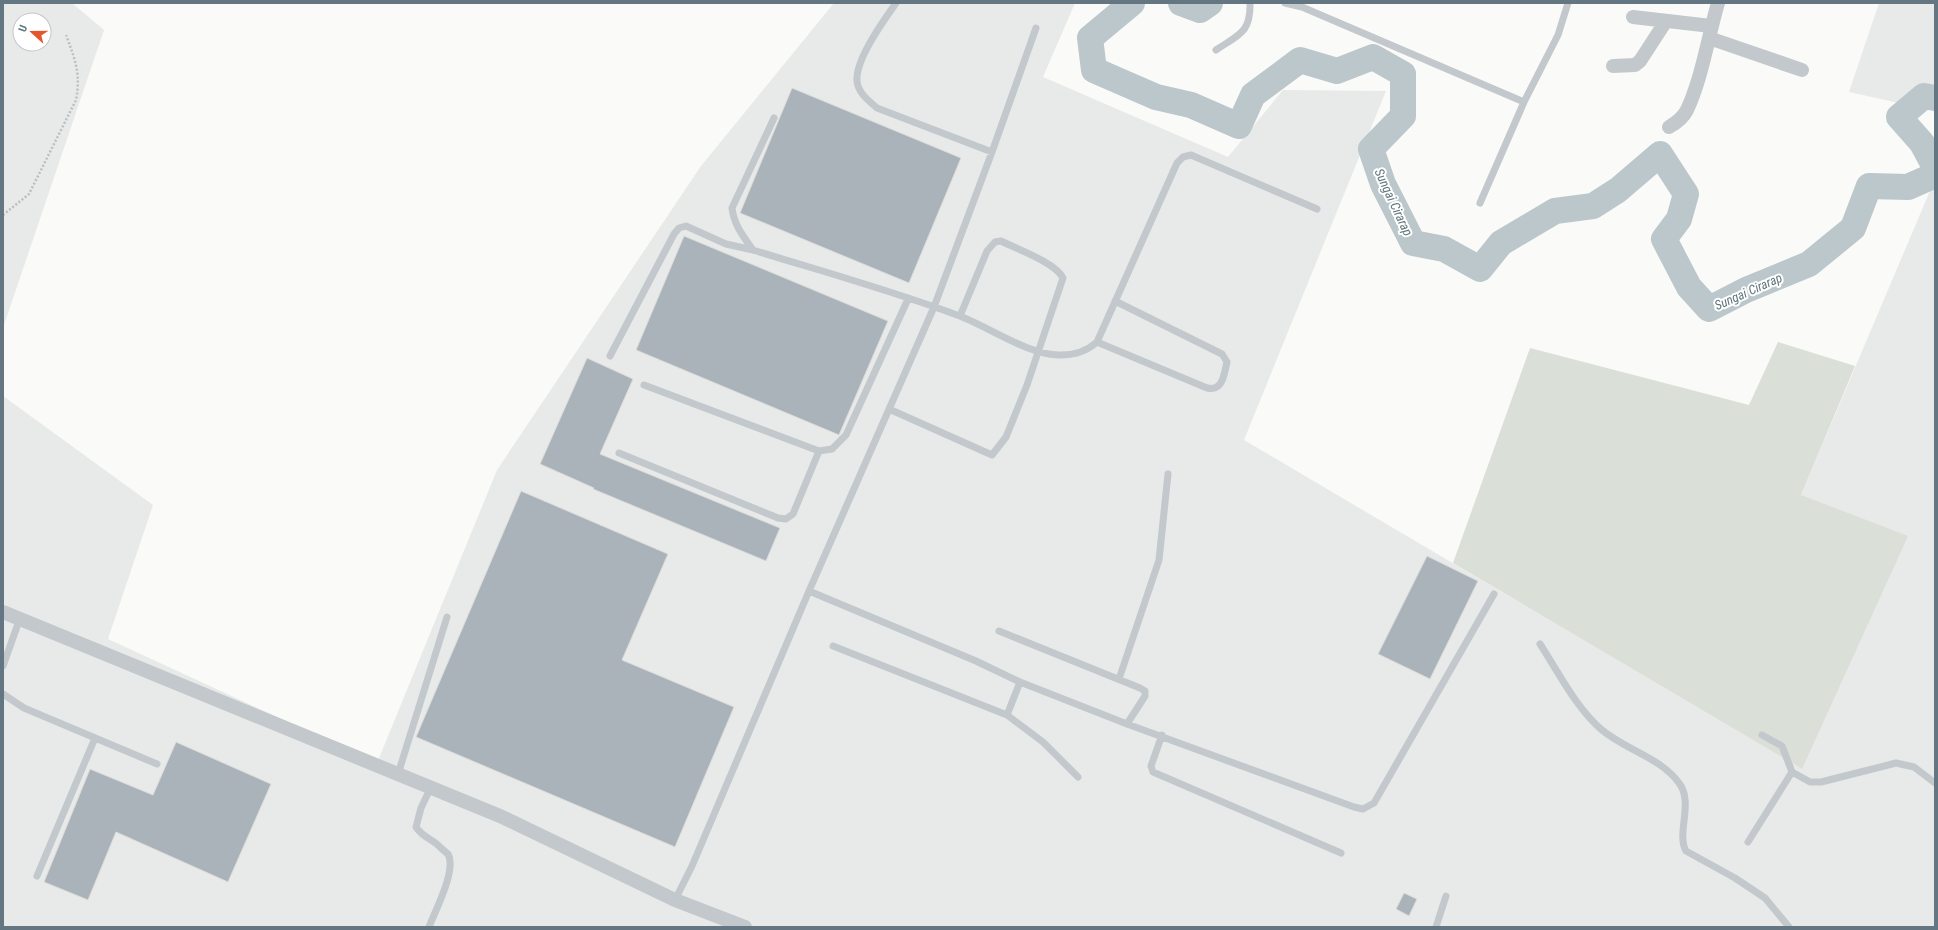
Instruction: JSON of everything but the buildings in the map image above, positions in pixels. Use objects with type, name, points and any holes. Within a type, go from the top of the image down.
[{"type":"street","points":[[1669,127],[1676,123],[1686,111],[1718,3]]},
{"type":"street","points":[[1633,17],[1666,21],[1710,32],[1802,70]]},
{"type":"street","points":[[1613,66],[1635,65],[1640,61],[1666,21]]},
{"type":"street","points":[[3,612],[500,816],[675,900],[745,927]]},
{"type":"lane","points":[[896,3],[874,33],[860,64],[857,80],[863,96],[877,108],[992,152]]},
{"type":"lane","points":[[1216,50],[1245,30],[1250,13],[1250,3]]},
{"type":"lane","points":[[1285,3],[1302,7],[1524,102]]},
{"type":"lane","points":[[1480,204],[1524,102],[1558,35],[1568,3]]},
{"type":"lane","points":[[675,900],[692,866],[809,591],[934,306],[992,152],[1036,28]]},
{"type":"lane","points":[[753,250],[738,229],[733,218],[732,208],[774,118]]},
{"type":"lane","points":[[610,356],[679,228],[686,226],[726,244],[753,250],[934,306],[988,328],[1017,343],[1039,351],[1060,355],[1088,350],[1097,342],[1177,163],[1183,157],[1191,156],[1317,209]]},
{"type":"lane","points":[[889,409],[992,455],[1006,437],[1039,351],[1063,278],[1053,267],[1001,241],[995,242],[987,251],[960,316]]},
{"type":"lane","points":[[644,385],[819,451],[832,449],[846,435],[908,299]]},
{"type":"lane","points":[[1097,342],[1207,388],[1214,390],[1223,379],[1227,362],[1222,354],[1115,301]]},
{"type":"lane","points":[[618,453],[778,518],[786,519],[793,514],[819,451]]},
{"type":"lane","points":[[1119,679],[1159,560],[1168,474]]},
{"type":"lane","points":[[809,591],[969,658],[1020,682],[1127,724],[1162,735],[1354,807],[1363,808],[1374,803],[1494,594]]},
{"type":"lane","points":[[398,774],[447,616]]},
{"type":"lane","points":[[3,666],[20,618]]},
{"type":"lane","points":[[999,631],[1119,679],[1145,691],[1145,696],[1127,724]]},
{"type":"lane","points":[[1540,644],[1586,714],[1603,731],[1662,767],[1680,784],[1684,799],[1685,813],[1682,844],[1686,851],[1735,878],[1766,898],[1789,927]]},
{"type":"lane","points":[[833,646],[1007,715],[1043,742],[1078,777]]},
{"type":"lane","points":[[1007,715],[1020,682]]},
{"type":"lane","points":[[3,694],[24,708],[157,764]]},
{"type":"lane","points":[[1162,735],[1151,766],[1153,772],[1341,852]]},
{"type":"lane","points":[[1762,735],[1782,746],[1792,772],[1810,782],[1821,782],[1896,763],[1914,767],[1935,783]]},
{"type":"lane","points":[[37,876],[95,738]]},
{"type":"lane","points":[[1748,842],[1792,772]]},
{"type":"lane","points":[[429,927],[448,881],[450,867],[448,855],[439,845],[421,835],[416,827],[421,808],[430,787]]},
{"type":"lane","points":[[1436,927],[1446,896]]},
{"type":"path","points":[[3,216],[29,194],[76,100],[79,85],[78,67],[66,35]]},
{"type":"shaded area","points":[[3,3],[72,3],[104,30],[3,328]]},
{"type":"shaded area","points":[[834,3],[1075,3],[1043,77],[1228,157],[1283,90],[1386,91],[1244,440],[1802,769],[1801,495],[1935,179],[1935,927],[3,927],[3,396],[153,505],[108,639],[377,763],[497,470],[701,166]]},
{"type":"shaded area","points":[[1879,3],[1935,3],[1935,111],[1849,92]]},
{"type":"shaded area","points":[[1778,342],[1855,366],[1801,495],[1908,536],[1802,769],[1453,563],[1530,348],[1749,405]]},
{"type":"waterway","name":"Sungai Cirarap","points":[[1132,3],[1090,38],[1094,70],[1156,97],[1191,105],[1239,126],[1253,95],[1300,60],[1337,71],[1373,57],[1403,74],[1403,116],[1371,149],[1383,184],[1413,243],[1444,249],[1480,269],[1501,243],[1555,211],[1593,206],[1618,190],[1660,154],[1686,194],[1679,219],[1664,239],[1689,287],[1709,309],[1746,290],[1809,264],[1853,228],[1869,186],[1908,187],[1935,175]]},
{"type":"waterway","name":"Sungai Cirarap","points":[[1181,3],[1200,10],[1210,3]]},
{"type":"waterway","points":[[1935,98],[1924,96],[1899,117],[1922,143],[1935,167]]}]
